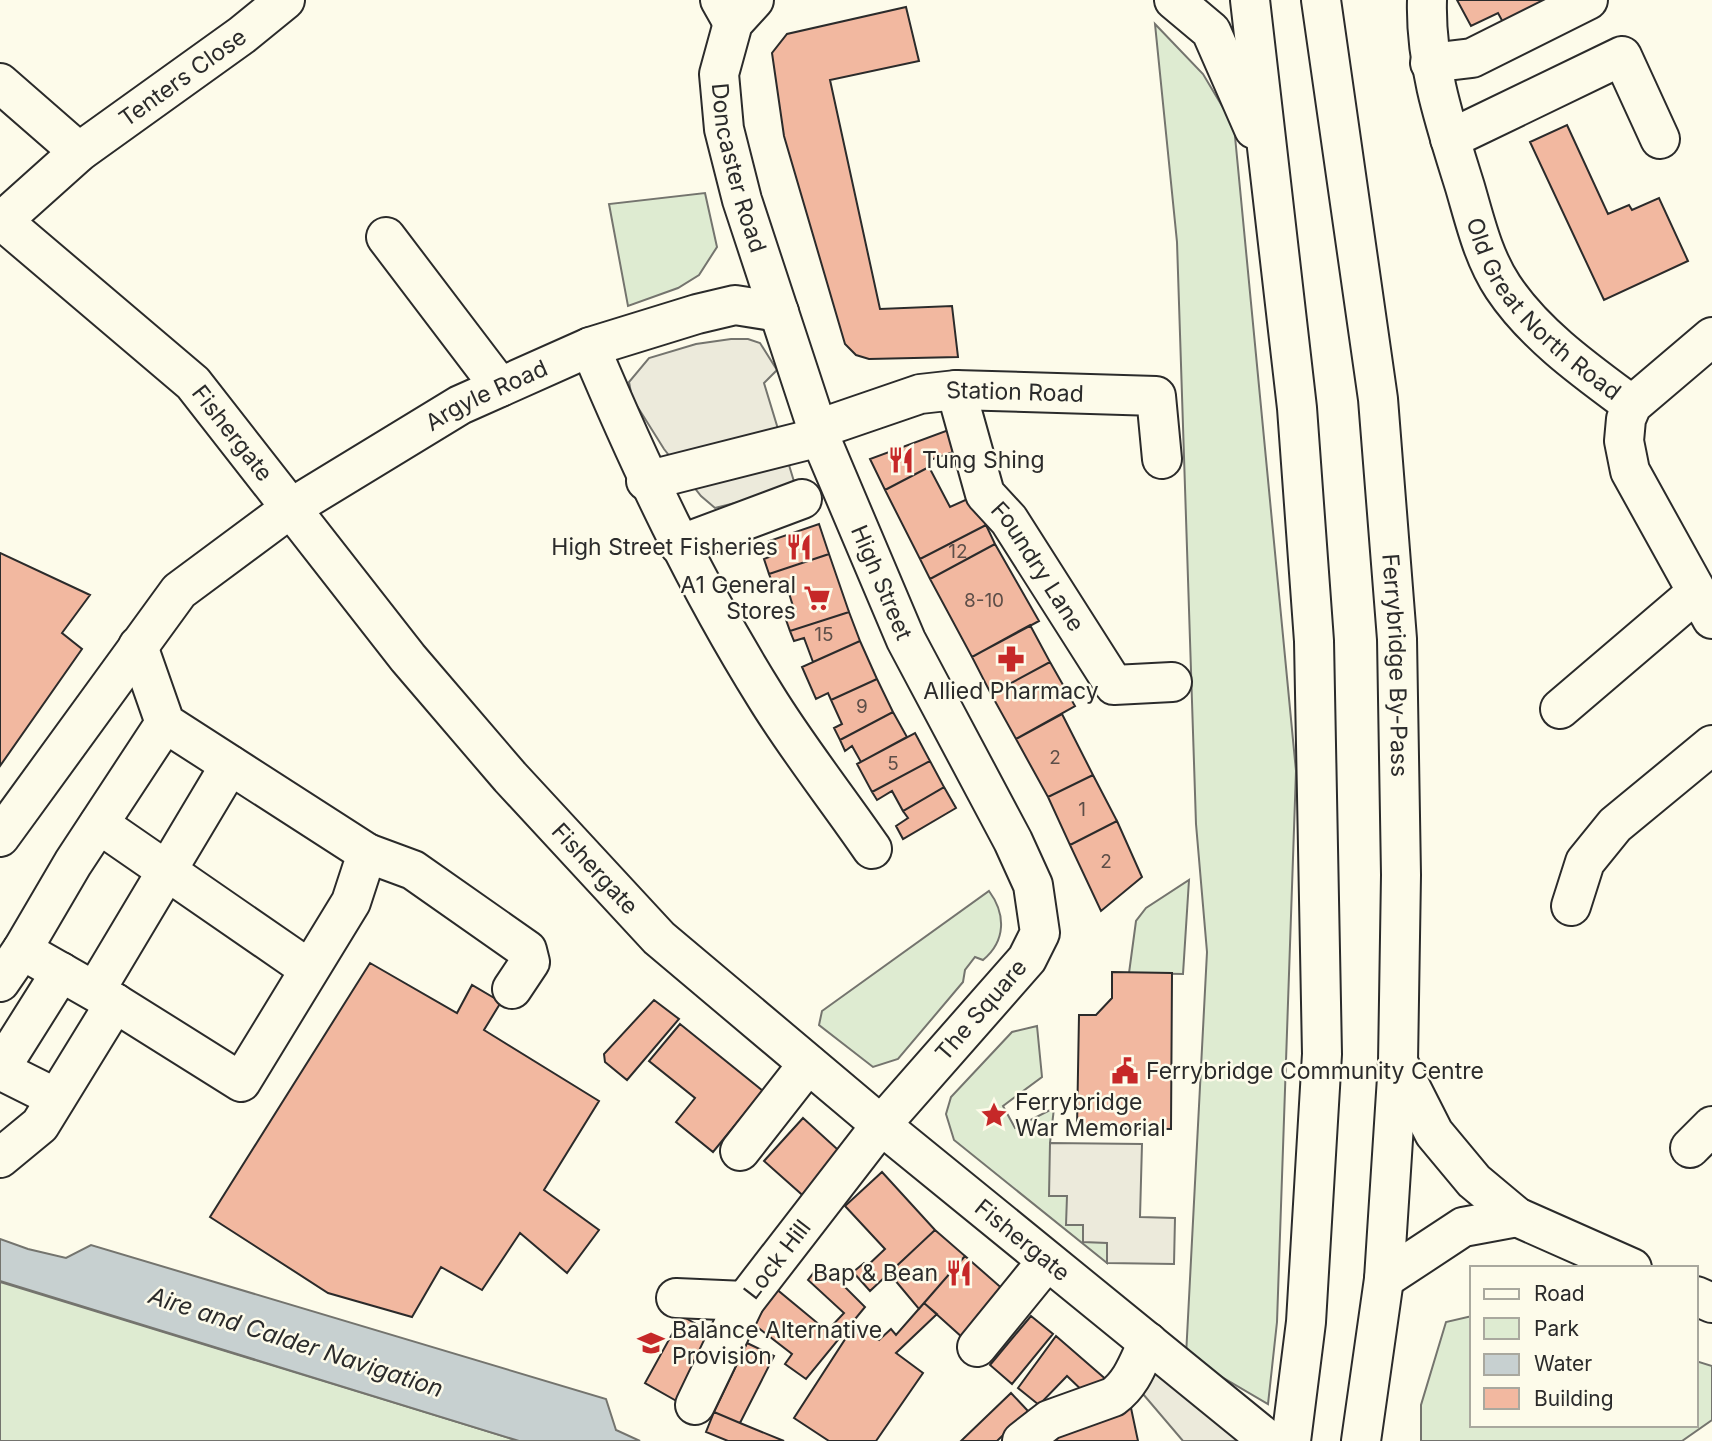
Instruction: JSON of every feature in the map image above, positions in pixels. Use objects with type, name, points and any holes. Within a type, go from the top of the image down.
[{"type":"main road","name":"Tenters Close","points":[[1,220],[79,152],[243,34],[285,0]]},
{"type":"main road","points":[[1174,0],[1211,31],[1272,170]]},
{"type":"main road","points":[[1250,0],[1272,170],[1297,408],[1314,641],[1322,1054],[1306,1321],[1291,1441]]},
{"type":"main road","name":"Ferrybridge By-Pass","points":[[1321,0],[1378,399],[1397,639],[1401,875],[1398,1062],[1384,1279],[1361,1441]]},
{"type":"main road","name":"Old Great North Road","points":[[1427,0],[1426,35],[1435,79],[1450,139],[1486,257],[1504,289],[1560,349],[1632,405],[1626,419],[1624,441],[1630,471],[1704,606]]},
{"type":"main road","points":[[1435,79],[1588,0]]},
{"type":"main road","name":"Doncaster Road","points":[[735,8],[719,74],[724,129],[753,235],[779,312]]},
{"type":"main road","points":[[1450,139],[1622,56],[1660,139]]},
{"type":"main road","points":[[0,83],[79,152]]},
{"type":"main road","name":"Fishergate","points":[[1,220],[193,383],[408,658],[510,777],[659,938],[881,1125],[1269,1441]]},
{"type":"main road","name":"Argyle Road","points":[[697,314],[736,279],[746,263],[753,235]]},
{"type":"main road","points":[[386,237],[500,387]]},
{"type":"main road","name":"Argyle Road","points":[[0,837],[179,591],[291,508],[448,411],[590,347],[735,305],[779,312]]},
{"type":"main road","name":"High Street","points":[[779,312],[819,433],[906,640],[1013,841]]},
{"type":"main road","points":[[1632,405],[1712,337]]},
{"type":"main road","points":[[590,347],[646,481],[679,545],[766,698],[872,849]]},
{"type":"main road","name":"Station Road","points":[[646,481],[819,433],[920,394],[956,390],[1156,396],[1162,459]]},
{"type":"main road","name":"Foundry Lane","points":[[956,390],[985,494],[1009,520],[1114,685],[1172,682]]},
{"type":"main road","points":[[679,545],[802,499]]},
{"type":"main road","points":[[1560,709],[1704,606]]},
{"type":"main road","points":[[138,646],[165,723],[367,853],[413,870],[527,950],[530,962],[512,989]]},
{"type":"main road","points":[[0,982],[165,723]]},
{"type":"main road","points":[[1571,906],[1585,862],[1615,825],[1712,745]]},
{"type":"main road","points":[[0,1158],[40,1125],[56,1098],[167,871],[230,765]]},
{"type":"main road","points":[[99,824],[309,969]]},
{"type":"main road","name":"The Square","points":[[881,1125],[1027,959],[1040,933],[1033,885],[1013,841]]},
{"type":"main road","points":[[22,950],[105,997],[241,1082],[351,902],[367,853]]},
{"type":"main road","points":[[56,1098],[0,1069],[61,972]]},
{"type":"main road","points":[[1398,1062],[1434,1133],[1474,1181],[1517,1217],[1627,1266]]},
{"type":"main road","points":[[740,1151],[808,1064]]},
{"type":"main road","name":"Lock Hill","points":[[695,1405],[745,1301],[881,1125]]},
{"type":"main road","points":[[1384,1279],[1462,1227],[1517,1217]]},
{"type":"main road","points":[[977,1347],[1047,1261]]},
{"type":"main road","points":[[676,1298],[745,1301]]},
{"type":"main road","points":[[1022,1441],[1049,1420],[1113,1397],[1122,1391],[1129,1384],[1148,1342]]},
{"type":"green space","points":[[1155,24],[1203,74],[1234,126],[1296,771],[1277,1322],[1268,1404],[1186,1356],[1207,952],[1196,824],[1177,242]]},
{"type":"green space","points":[[705,193],[717,247],[699,275],[678,288],[628,306],[609,204]]},
{"type":"green space","points":[[1189,880],[1183,974],[1129,973],[1136,921],[1146,908]]},
{"type":"green space","points":[[989,891],[1001,918],[996,944],[983,960],[975,957],[965,970],[963,982],[898,1059],[873,1067],[819,1025],[822,1011]]},
{"type":"green space","points":[[1037,1026],[1042,1077],[1003,1106],[1015,1128],[1054,1108],[1050,1143],[1067,1196],[1083,1225],[1108,1243],[1107,1263],[954,1140],[946,1114],[951,1097],[1012,1032]]},
{"type":"green space","points":[[0,1282],[519,1441],[0,1441]]},
{"type":"green space","points":[[1470,1316],[1470,1427],[1698,1427],[1698,1362],[1712,1366],[1712,1420],[1682,1441],[1421,1441],[1421,1405],[1446,1322]]},
{"type":"shaded area","points":[[748,339],[760,343],[777,370],[764,383],[796,488],[715,508],[701,496],[664,449],[632,398],[629,382],[649,358],[696,344]]},
{"type":"shaded area","points":[[1050,1143],[1142,1144],[1140,1217],[1175,1218],[1174,1264],[1107,1263],[1107,1243],[1083,1242],[1083,1225],[1066,1225],[1067,1196],[1049,1196]]},
{"type":"shaded area","points":[[1146,1358],[1245,1441],[1183,1441],[1137,1387]]},
{"type":"water","name":"Aire and Calder Navigation","points":[[0,1239],[66,1258],[91,1245],[606,1399],[616,1430],[640,1441],[519,1441],[0,1281]]},
{"type":"building","points":[[1457,0],[1542,0],[1544,5],[1505,26],[1498,13],[1471,26]]},
{"type":"building","points":[[906,7],[919,61],[830,80],[880,309],[952,306],[958,357],[869,359],[856,355],[845,344],[784,136],[772,53],[787,34]]},
{"type":"building","points":[[1567,125],[1608,214],[1629,205],[1632,210],[1659,198],[1688,261],[1604,300],[1530,142]]},
{"type":"building","name":"Tung Shing","points":[[954,428],[962,449],[927,461],[929,467],[885,490],[870,459]]},
{"type":"building","points":[[929,467],[950,507],[972,497],[986,525],[920,559],[885,490]]},
{"type":"building","name":"High Street Fisheries","points":[[819,524],[829,554],[769,574],[764,559],[774,555],[769,541]]},
{"type":"building","points":[[986,525],[995,544],[930,579],[920,559]]},
{"type":"building","points":[[995,544],[1039,621],[972,657],[930,579]]},
{"type":"building","points":[[0,553],[90,595],[62,633],[82,649],[0,766]]},
{"type":"building","name":"A1 General Stores","points":[[829,554],[849,612],[790,631],[785,617],[795,613],[785,580],[773,584],[769,574]]},
{"type":"building","points":[[849,612],[860,641],[813,662],[804,638],[794,641],[790,631]]},
{"type":"building","name":"Allied Pharmacy","points":[[1030,625],[1050,662],[991,694],[972,657]]},
{"type":"building","points":[[860,641],[877,679],[831,700],[828,693],[816,699],[802,667]]},
{"type":"building","points":[[1050,662],[1075,706],[1016,739],[991,694]]},
{"type":"building","points":[[877,679],[893,712],[840,740],[834,728],[842,724],[831,700]]},
{"type":"building","points":[[893,712],[907,737],[861,762],[852,746],[845,751],[840,740]]},
{"type":"building","points":[[1062,714],[1093,775],[1048,797],[1016,739]]},
{"type":"building","points":[[915,733],[930,761],[872,792],[857,764]]},
{"type":"building","points":[[930,761],[944,787],[903,811],[892,791],[877,800],[872,792]]},
{"type":"building","points":[[1093,775],[1117,821],[1070,845],[1048,797]]},
{"type":"building","points":[[944,787],[956,808],[903,839],[896,826],[908,818],[903,811]]},
{"type":"building","points":[[1117,821],[1142,877],[1101,911],[1070,845]]},
{"type":"building","points":[[370,963],[457,1013],[472,985],[501,1002],[484,1030],[599,1101],[544,1190],[599,1230],[567,1273],[520,1233],[482,1290],[441,1267],[412,1317],[328,1293],[210,1217]]},
{"type":"building","name":"Ferrybridge Community Centre","points":[[1112,972],[1172,973],[1171,1129],[1077,1128],[1079,1015],[1096,1015],[1112,998]]},
{"type":"building","points":[[654,1000],[679,1019],[627,1080],[605,1062],[604,1054]]},
{"type":"building","points":[[680,1024],[763,1091],[713,1152],[676,1122],[695,1098],[649,1061]]},
{"type":"building","points":[[803,1118],[847,1158],[808,1200],[764,1161]]},
{"type":"building","points":[[882,1172],[935,1230],[870,1291],[853,1272],[864,1263],[867,1266],[885,1249],[845,1206]]},
{"type":"building","points":[[935,1230],[965,1256],[919,1309],[889,1273]]},
{"type":"building","points":[[965,1256],[1005,1291],[963,1338],[924,1303]]},
{"type":"building","points":[[821,1263],[865,1307],[806,1379],[785,1364],[792,1354],[747,1319],[775,1288],[827,1331],[844,1313],[808,1280]]},
{"type":"building","points":[[924,1303],[937,1314],[896,1353],[923,1373],[876,1441],[829,1441],[794,1418],[855,1324],[879,1340],[891,1329],[896,1335]]},
{"type":"building","points":[[682,1316],[717,1336],[680,1403],[645,1383]]},
{"type":"building","points":[[1031,1316],[1053,1334],[1012,1384],[990,1365]]},
{"type":"building","points":[[1056,1336],[1109,1382],[1090,1398],[1067,1376],[1039,1405],[1018,1388]]},
{"type":"building","points":[[747,1343],[774,1356],[740,1423],[714,1412]]},
{"type":"building","points":[[1011,1393],[1028,1411],[997,1441],[961,1441]]},
{"type":"building","points":[[1131,1408],[1138,1441],[1044,1441],[1050,1426]]},
{"type":"building","points":[[714,1412],[784,1441],[728,1441],[706,1432]]},
{"type":"place","name":"Tung Shing","points":[[901,460]]},
{"type":"place","name":"High Street Fisheries","points":[[799,547]]},
{"type":"place","name":"A1 General Stores","points":[[817,598]]},
{"type":"place","name":"Allied Pharmacy","points":[[1011,659]]},
{"type":"place","name":"Ferrybridge Community Centre","points":[[1125,1071]]},
{"type":"place","name":"Ferrybridge War Memorial","points":[[994,1115]]},
{"type":"place","name":"Bap & Bean","points":[[959,1273]]},
{"type":"place","name":"Balance Alternative Provision","points":[[651,1343]]}]
